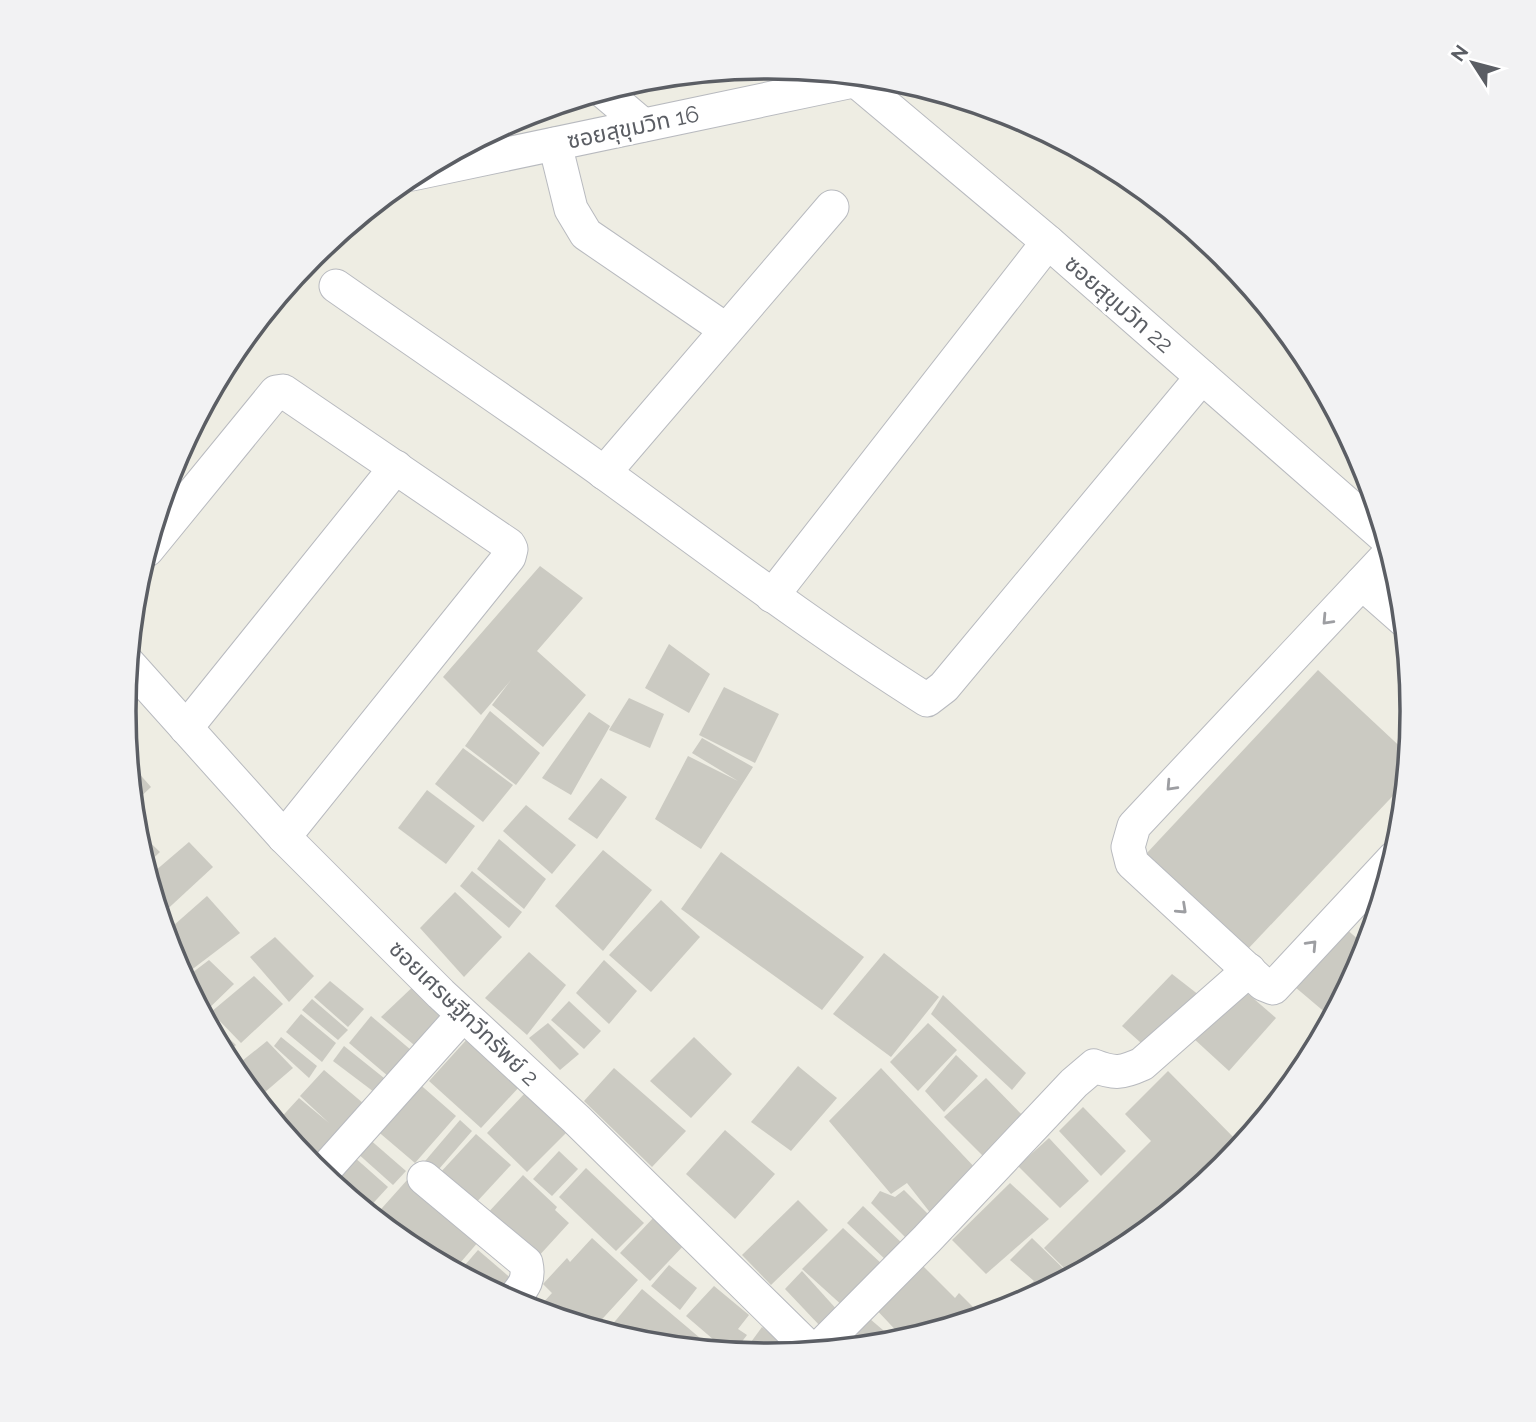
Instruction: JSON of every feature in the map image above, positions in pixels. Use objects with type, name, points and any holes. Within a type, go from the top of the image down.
[{"type":"street","name":"ซอยสุขุมวิท 16","points":[[447,166],[834,82]]},
{"type":"street","name":"ซอยสุขุมวิท 22","points":[[870,87],[1373,526]]},
{"type":"street","points":[[612,98],[643,125]]},
{"type":"street","points":[[555,144],[571,209],[586,234],[725,329]]},
{"type":"street","points":[[604,473],[832,207]]},
{"type":"street","points":[[772,596],[1048,242]]},
{"type":"street","points":[[336,286],[604,473],[877,670],[927,700],[944,687],[1202,377]]},
{"type":"street","points":[[177,491],[276,392],[283,391],[509,545],[511,553],[284,837]]},
{"type":"street","points":[[186,729],[396,467]]},
{"type":"street","points":[[1379,874],[1273,988],[1263,984],[1132,863],[1128,847],[1134,826],[1382,561]]},
{"type":"street","points":[[1362,583],[1392,609]]},
{"type":"street","name":"ซอยเศรษฐีทวีทรัพย์ 2","points":[[137,673],[284,837],[463,1014],[576,1119],[805,1342]]},
{"type":"street","points":[[824,1341],[926,1239],[1074,1083],[1094,1066],[1110,1072],[1123,1072],[1142,1064],[1249,970]]},
{"type":"street","points":[[329,1165],[463,1014]]},
{"type":"street","points":[[424,1178],[526,1263],[528,1275],[519,1292]]},
{"type":"building","points":[[540,566],[583,598],[537,651],[586,695],[543,747],[492,705],[511,680],[481,715],[443,677]]},
{"type":"building","points":[[669,644],[710,674],[689,713],[645,688]]},
{"type":"building","points":[[1318,670],[1399,746],[1395,794],[1247,950],[1146,854]]},
{"type":"building","points":[[724,687],[779,714],[755,763],[699,735]]},
{"type":"building","points":[[629,698],[664,714],[650,748],[609,730]]},
{"type":"building","points":[[490,711],[540,753],[516,785],[465,746]]},
{"type":"building","points":[[589,712],[610,726],[571,795],[542,778]]},
{"type":"building","points":[[702,738],[753,767],[701,849],[655,819],[688,756],[738,781],[692,753]]},
{"type":"building","points":[[463,748],[513,785],[483,822],[435,784]]},
{"type":"building","points":[[139,773],[151,787],[141,796]]},
{"type":"building","points":[[601,778],[627,797],[597,839],[568,819]]},
{"type":"building","points":[[427,790],[475,826],[446,864],[398,828]]},
{"type":"building","points":[[526,805],[576,845],[552,874],[503,831]]},
{"type":"building","points":[[499,839],[546,879],[524,909],[477,869]]},
{"type":"building","points":[[150,842],[160,852],[153,858]]},
{"type":"building","points":[[189,842],[213,867],[167,909],[156,870]]},
{"type":"building","points":[[603,850],[652,890],[603,951],[555,906]]},
{"type":"building","points":[[721,852],[864,957],[822,1010],[681,909]]},
{"type":"building","points":[[472,871],[522,912],[509,928],[460,886]]},
{"type":"building","points":[[455,892],[502,937],[464,977],[420,928]]},
{"type":"building","points":[[207,896],[240,933],[192,970],[173,926]]},
{"type":"building","points":[[661,900],[700,937],[651,992],[609,955]]},
{"type":"building","points":[[1345,928],[1357,939],[1324,1012],[1295,987]]},
{"type":"building","points":[[275,937],[314,976],[289,1002],[250,957]]},
{"type":"building","points":[[529,952],[566,985],[527,1035],[485,998]]},
{"type":"building","points":[[884,953],[939,997],[891,1057],[833,1014]]},
{"type":"building","points":[[209,960],[234,984],[210,1008],[193,972]]},
{"type":"building","points":[[604,960],[637,991],[609,1024],[576,993]]},
{"type":"building","points":[[1172,974],[1204,999],[1149,1050],[1122,1026]]},
{"type":"building","points":[[254,976],[283,1004],[241,1043],[212,1011]]},
{"type":"building","points":[[330,981],[364,1009],[348,1027],[314,997]]},
{"type":"building","points":[[419,981],[451,1012],[420,1050],[381,1017]]},
{"type":"building","points":[[1239,986],[1276,1018],[1229,1071],[1193,1038]]},
{"type":"building","points":[[943,995],[1026,1073],[1012,1090],[931,1014]]},
{"type":"building","points":[[312,999],[348,1030],[338,1040],[302,1010]]},
{"type":"building","points":[[569,1001],[601,1031],[584,1049],[551,1020]]},
{"type":"building","points":[[301,1014],[336,1043],[322,1062],[286,1032]]},
{"type":"building","points":[[371,1016],[418,1056],[395,1082],[349,1043]]},
{"type":"building","points":[[548,1023],[579,1054],[560,1070],[529,1038]]},
{"type":"building","points":[[928,1023],[957,1050],[918,1091],[890,1062]]},
{"type":"building","points":[[225,1034],[236,1045],[233,1048]]},
{"type":"building","points":[[281,1037],[317,1066],[309,1078],[274,1046]]},
{"type":"building","points":[[469,1037],[521,1085],[481,1128],[429,1081]]},
{"type":"building","points":[[694,1037],[732,1074],[691,1118],[650,1081]]},
{"type":"building","points":[[267,1041],[293,1068],[264,1093],[242,1061]]},
{"type":"building","points":[[344,1046],[394,1086],[382,1098],[333,1061]]},
{"type":"building","points":[[956,1055],[978,1076],[944,1112],[925,1091]]},
{"type":"building","points":[[798,1066],[837,1098],[791,1151],[751,1122]]},
{"type":"building","points":[[614,1068],[686,1131],[652,1167],[584,1101]]},
{"type":"building","points":[[881,1068],[978,1171],[932,1215],[907,1183],[891,1194],[829,1121]]},
{"type":"building","points":[[324,1070],[370,1109],[320,1157],[283,1116],[299,1098],[329,1123],[300,1096]]},
{"type":"building","points":[[1168,1071],[1234,1138],[1153,1213],[1065,1269],[1044,1248],[1151,1141],[1125,1114]]},
{"type":"building","points":[[986,1078],[1029,1122],[989,1162],[944,1117]]},
{"type":"building","points":[[416,1081],[456,1116],[415,1163],[375,1129]]},
{"type":"building","points":[[526,1092],[567,1132],[527,1172],[487,1133]]},
{"type":"building","points":[[1083,1107],[1126,1151],[1101,1176],[1059,1131]]},
{"type":"building","points":[[460,1120],[472,1131],[432,1177],[420,1167]]},
{"type":"building","points":[[725,1130],[775,1174],[735,1219],[686,1174]]},
{"type":"building","points":[[476,1134],[511,1165],[473,1206],[439,1174]]},
{"type":"building","points":[[368,1138],[406,1171],[393,1185],[356,1152]]},
{"type":"building","points":[[1049,1138],[1089,1181],[1060,1208],[1018,1166]]},
{"type":"building","points":[[559,1151],[578,1169],[552,1196],[533,1179]]},
{"type":"building","points":[[353,1156],[388,1187],[372,1204],[338,1173]]},
{"type":"building","points":[[586,1168],[644,1223],[616,1251],[559,1197]]},
{"type":"building","points":[[523,1175],[557,1207],[555,1210],[569,1223],[537,1258],[484,1217]]},
{"type":"building","points":[[408,1179],[479,1241],[460,1263],[380,1210]]},
{"type":"building","points":[[1010,1183],[1049,1219],[986,1274],[952,1240]]},
{"type":"building","points":[[904,1190],[933,1219],[910,1242],[871,1203],[880,1191],[895,1197]]},
{"type":"building","points":[[798,1200],[828,1230],[771,1285],[742,1255]]},
{"type":"building","points":[[863,1206],[906,1247],[888,1262],[847,1223]]},
{"type":"building","points":[[656,1215],[686,1243],[650,1281],[620,1253]]},
{"type":"building","points":[[843,1228],[883,1265],[844,1307],[802,1269]]},
{"type":"building","points":[[592,1238],[638,1280],[600,1321],[544,1302],[552,1293],[543,1284],[567,1258],[570,1262]]},
{"type":"building","points":[[1032,1238],[1064,1269],[1026,1288],[1034,1281],[1010,1260]]},
{"type":"building","points":[[478,1250],[513,1280],[508,1287],[464,1266]]},
{"type":"building","points":[[917,1260],[955,1298],[959,1293],[975,1309],[896,1330],[872,1305]]},
{"type":"building","points":[[669,1265],[697,1288],[680,1310],[651,1286]]},
{"type":"building","points":[[802,1271],[839,1312],[822,1328],[785,1289]]},
{"type":"building","points":[[714,1286],[749,1315],[738,1329],[747,1335],[741,1342],[715,1341],[686,1316]]},
{"type":"building","points":[[642,1289],[700,1338],[685,1338],[613,1324]]},
{"type":"building","points":[[870,1319],[885,1332],[853,1338]]},
{"type":"building","points":[[762,1327],[781,1343],[768,1343],[751,1343]]}]
